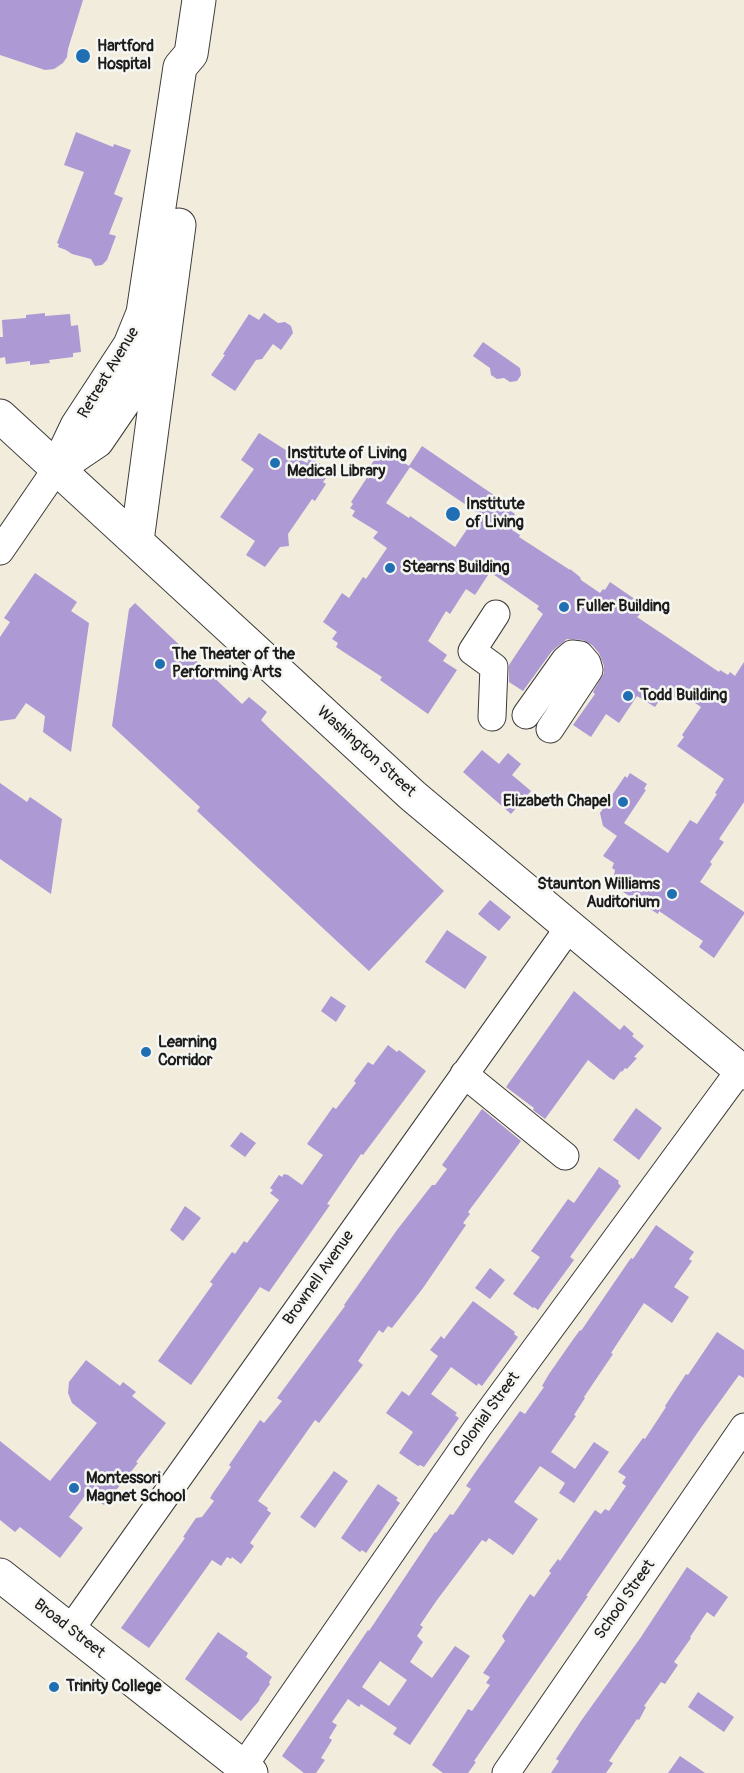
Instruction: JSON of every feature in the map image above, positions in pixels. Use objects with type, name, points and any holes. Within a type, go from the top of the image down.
[{"type":"main road","name":"Retreat Avenue","points":[[57,468],[76,426],[124,355],[143,313],[180,67],[191,54],[199,0]]},
{"type":"main road","name":"Retreat Avenue","points":[[137,541],[200,67],[191,54]]},
{"type":"main road","name":"Retreat Avenue","points":[[57,468],[97,441],[147,368],[167,319]]},
{"type":"main road","name":"Washington Street","points":[[0,416],[413,795],[742,1071]]},
{"type":"main road","name":"Broad Street","points":[[0,1575],[247,1770]]},
{"type":"street","points":[[0,551],[57,468]]},
{"type":"street","points":[[492,717],[495,667],[472,651],[496,614]]},
{"type":"street","points":[[526,716],[564,660],[572,654],[580,655],[587,663],[589,670],[550,729]]},
{"type":"street","name":"Brownell Avenue","points":[[70,1630],[570,926]]},
{"type":"street","name":"Colonial Street","points":[[247,1770],[478,1427],[742,1071]]},
{"type":"street","points":[[464,1074],[565,1156]]},
{"type":"street","name":"School Street","points":[[506,1773],[744,1427]]},
{"type":"building","points":[[0,0],[83,0],[67,57],[63,63],[54,69],[45,70],[0,55]]},
{"type":"building","points":[[76,132],[113,147],[114,144],[131,150],[114,194],[123,198],[109,234],[116,236],[107,260],[102,265],[95,266],[91,259],[72,254],[58,247],[57,243],[84,172],[64,165]]},
{"type":"building","points":[[45,313],[45,316],[70,314],[71,326],[78,325],[81,352],[73,353],[73,357],[49,360],[50,363],[30,365],[30,361],[6,364],[5,357],[0,358],[0,337],[3,337],[2,320],[26,318],[26,315]]},
{"type":"building","points":[[264,313],[278,323],[285,322],[291,326],[293,333],[281,350],[273,344],[262,359],[256,360],[235,391],[211,375],[249,314],[259,320]]},
{"type":"building","points":[[483,342],[520,368],[521,375],[517,381],[497,379],[491,375],[490,368],[473,356]]},
{"type":"building","points":[[259,433],[303,461],[307,463],[310,457],[331,471],[323,482],[326,484],[315,501],[312,499],[288,534],[289,546],[280,547],[265,567],[246,555],[255,541],[220,517],[254,469],[241,460]]},
{"type":"building","points":[[422,446],[507,504],[505,507],[515,514],[510,523],[515,526],[512,530],[520,535],[519,537],[570,569],[600,593],[610,582],[642,604],[636,612],[640,614],[637,617],[719,672],[720,670],[728,675],[730,672],[735,676],[744,662],[744,802],[719,839],[724,842],[700,882],[744,914],[714,958],[699,947],[703,941],[659,911],[658,914],[612,885],[614,863],[603,856],[617,836],[603,826],[600,813],[625,776],[627,778],[630,773],[647,784],[644,789],[646,790],[624,823],[668,853],[690,820],[697,824],[724,779],[677,746],[701,707],[679,692],[675,698],[672,695],[667,702],[661,698],[655,707],[637,696],[619,723],[606,714],[591,737],[573,725],[595,694],[593,692],[604,673],[599,653],[583,640],[567,639],[552,651],[523,691],[509,682],[509,665],[543,614],[537,609],[539,606],[490,572],[475,595],[466,589],[450,614],[446,611],[428,641],[447,655],[443,661],[457,670],[428,714],[380,680],[382,677],[336,647],[338,643],[332,639],[337,632],[323,622],[342,593],[349,598],[363,577],[366,579],[387,548],[373,538],[378,532],[352,516],[355,511],[350,508],[353,504],[351,502],[372,470],[369,468],[382,448],[409,466]],"holes":[[[410,467],[478,513],[455,547],[410,516],[409,518],[386,503]]]},
{"type":"building","points":[[35,573],[77,602],[71,611],[89,623],[71,752],[43,732],[45,716],[26,703],[15,719],[0,721],[0,637],[10,622],[4,618]]},
{"type":"building","points":[[135,603],[242,704],[249,697],[267,712],[261,720],[444,891],[369,971],[197,811],[200,807],[112,726],[129,609]]},
{"type":"building","points":[[482,750],[499,764],[508,753],[521,764],[512,775],[531,791],[511,814],[463,772]]},
{"type":"building","points":[[0,783],[27,802],[30,797],[62,819],[51,894],[0,859]]},
{"type":"building","points":[[490,900],[511,917],[499,931],[478,914]]},
{"type":"building","points":[[447,930],[487,957],[465,989],[425,962]]},
{"type":"building","points":[[574,991],[620,1030],[624,1025],[644,1046],[634,1057],[637,1058],[614,1080],[588,1060],[545,1119],[506,1087]]},
{"type":"building","points":[[331,996],[346,1006],[336,1022],[321,1011]]},
{"type":"building","points":[[388,1045],[397,1052],[399,1050],[426,1071],[363,1155],[361,1154],[327,1204],[330,1205],[269,1292],[260,1287],[191,1385],[158,1361],[213,1284],[210,1282],[232,1252],[235,1254],[244,1241],[247,1243],[279,1200],[270,1193],[273,1190],[270,1188],[279,1175],[282,1177],[284,1174],[288,1175],[302,1185],[323,1155],[307,1144],[333,1107],[336,1109],[356,1083],[354,1081],[368,1062],[373,1065]]},
{"type":"building","points":[[636,1108],[662,1128],[639,1160],[613,1140]]},
{"type":"building","points":[[482,1109],[521,1141],[468,1212],[470,1214],[463,1223],[466,1225],[423,1288],[392,1328],[388,1326],[383,1333],[379,1330],[358,1361],[363,1365],[319,1423],[315,1420],[258,1501],[271,1513],[250,1543],[254,1546],[241,1564],[232,1557],[231,1559],[227,1557],[221,1566],[212,1560],[149,1648],[121,1628],[185,1538],[183,1537],[196,1518],[202,1517],[214,1501],[210,1498],[231,1467],[229,1465],[260,1420],[264,1423],[282,1401],[277,1398],[345,1306],[397,1230],[447,1169],[442,1165]]},
{"type":"building","points":[[241,1132],[256,1143],[245,1157],[230,1146]]},
{"type":"building","points":[[599,1167],[619,1181],[621,1186],[570,1257],[574,1260],[538,1310],[533,1308],[513,1294],[540,1257],[531,1251],[568,1199],[574,1203]]},
{"type":"building","points":[[185,1206],[201,1218],[183,1241],[170,1230]]},
{"type":"building","points":[[656,1225],[694,1252],[689,1259],[692,1261],[674,1287],[689,1297],[672,1323],[644,1303],[584,1397],[574,1415],[576,1416],[551,1452],[575,1469],[594,1442],[609,1452],[574,1503],[559,1493],[565,1483],[540,1466],[514,1502],[538,1519],[513,1555],[489,1538],[486,1542],[482,1540],[420,1625],[423,1627],[417,1636],[423,1642],[410,1662],[432,1678],[455,1646],[470,1656],[410,1745],[393,1734],[397,1728],[361,1704],[359,1707],[348,1699],[332,1722],[337,1725],[329,1738],[332,1740],[321,1758],[325,1760],[316,1773],[304,1773],[282,1756],[435,1532],[450,1514],[453,1515],[471,1489],[466,1486],[477,1470],[520,1411],[525,1414],[544,1387],[542,1386],[549,1374],[631,1258],[633,1259]],"holes":[[[380,1661],[407,1680],[389,1706],[362,1687]]]},
{"type":"building","points":[[490,1268],[505,1280],[490,1299],[475,1288]]},
{"type":"building","points":[[473,1301],[515,1332],[514,1334],[518,1337],[482,1386],[478,1383],[477,1386],[451,1367],[431,1394],[457,1413],[455,1415],[459,1418],[424,1467],[418,1466],[399,1453],[413,1432],[386,1413],[402,1391],[409,1396],[438,1356],[430,1350],[441,1336],[444,1339]]},
{"type":"building","points":[[717,1332],[744,1350],[744,1378],[739,1375],[700,1429],[468,1773],[443,1773],[432,1765],[468,1709],[472,1711],[490,1685],[486,1683],[490,1677],[483,1673],[505,1641],[502,1636],[530,1594],[534,1597],[551,1573],[549,1571],[558,1559],[560,1561],[595,1510],[601,1514],[605,1509],[609,1511],[626,1486],[622,1483],[626,1477],[618,1472],[643,1438],[645,1439],[686,1374],[688,1375]]},
{"type":"building","points":[[86,1360],[120,1386],[123,1382],[136,1392],[132,1396],[166,1423],[104,1505],[87,1493],[69,1517],[83,1528],[60,1558],[20,1527],[15,1532],[0,1520],[0,1441],[50,1481],[97,1423],[72,1403],[68,1393],[69,1382]]},
{"type":"building","points":[[334,1471],[348,1481],[315,1528],[300,1517]]},
{"type":"building","points":[[378,1484],[398,1498],[396,1500],[400,1503],[366,1553],[362,1550],[360,1552],[341,1538]]},
{"type":"building","points":[[687,1567],[728,1597],[714,1617],[707,1612],[674,1662],[678,1665],[665,1684],[661,1682],[644,1706],[646,1707],[639,1720],[637,1719],[609,1761],[613,1763],[606,1773],[551,1773],[559,1761],[556,1759],[581,1721]]},
{"type":"building","points":[[218,1632],[248,1653],[246,1657],[272,1677],[259,1701],[241,1721],[185,1679]]},
{"type":"building","points":[[698,1692],[734,1717],[724,1732],[688,1707]]},
{"type":"building","points":[[680,1756],[705,1773],[668,1773]]},
{"type":"place","name":"Hartford Hospital","points":[[83,56]]},
{"type":"place","name":"Institute of Living Medical Library","points":[[275,463]]},
{"type":"place","name":"Institute of Living","points":[[453,514]]},
{"type":"place","name":"Stearns Building","points":[[390,568]]},
{"type":"place","name":"Fuller Building","points":[[564,607]]},
{"type":"place","name":"The Theater of the Performing Arts","points":[[160,664]]},
{"type":"place","name":"Todd Building","points":[[628,696]]},
{"type":"place","name":"Elizabeth Chapel","points":[[623,802]]},
{"type":"place","name":"Staunton Williams Auditorium","points":[[672,894]]},
{"type":"place","name":"Learning Corridor","points":[[146,1052]]},
{"type":"place","name":"Montessori Magnet School","points":[[74,1488]]},
{"type":"place","name":"Trinity College","points":[[54,1687]]}]
